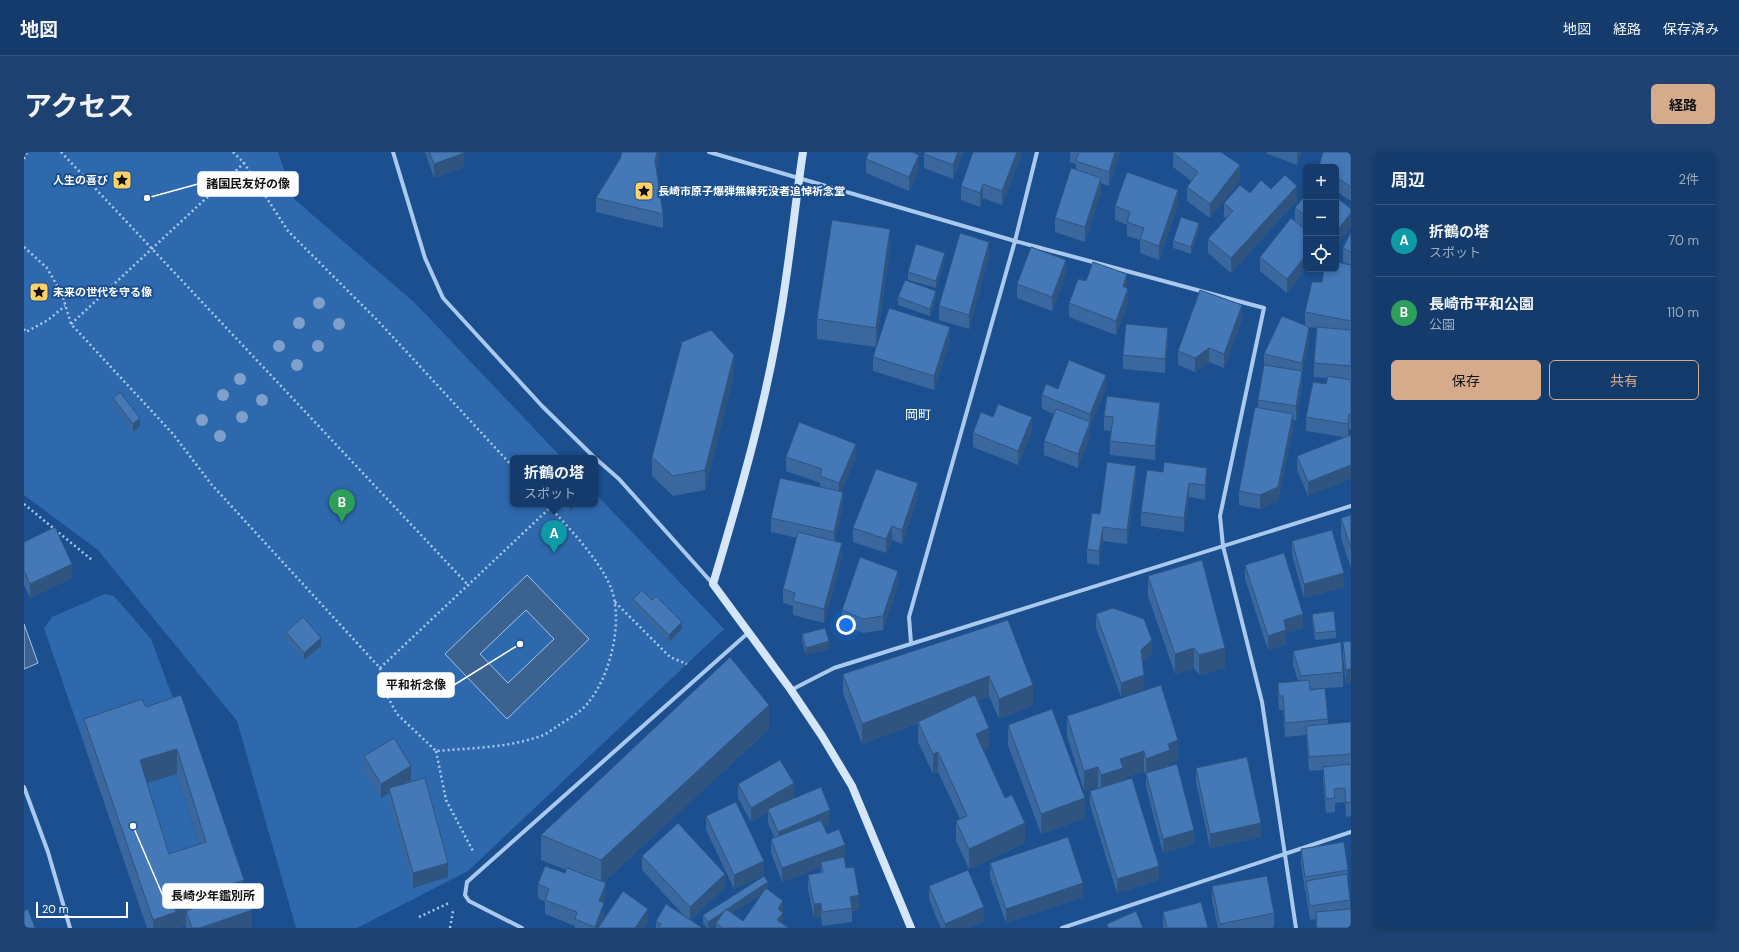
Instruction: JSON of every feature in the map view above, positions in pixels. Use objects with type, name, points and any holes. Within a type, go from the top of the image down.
[{"type":"street","points":[[393,152],[425,258],[443,298],[542,406],[592,455]]},
{"type":"street","points":[[709,152],[1015,241],[1264,308],[1220,516],[1223,546],[1262,702],[1286,852],[1296,928]]},
{"type":"street","points":[[713,584],[741,492],[767,386],[781,311],[803,152]]},
{"type":"street","points":[[910,643],[909,617],[1015,241],[1037,152]]},
{"type":"street","points":[[598,460],[619,478],[713,584],[822,736],[852,786],[911,928]]},
{"type":"street","points":[[790,690],[834,668],[910,643],[1351,506]]},
{"type":"street","points":[[522,928],[469,901],[466,895],[467,882],[748,633]]},
{"type":"street","points":[[24,788],[48,852],[70,928]]},
{"type":"street","points":[[1062,928],[1286,852],[1351,832]]},
{"type":"path","points":[[24,160],[26,152]]},
{"type":"path","points":[[61,152],[469,586]]},
{"type":"path","points":[[233,152],[244,163],[288,231],[379,322],[510,464]]},
{"type":"path","points":[[71,324],[244,163]]},
{"type":"path","points":[[24,247],[47,268],[62,294],[71,324],[174,434],[212,484],[380,668],[385,692],[397,714],[436,751],[446,800],[482,869]]},
{"type":"path","points":[[24,330],[26,332],[48,320],[65,306]]},
{"type":"path","points":[[24,504],[92,560]]},
{"type":"path","points":[[380,668],[469,586],[550,507],[604,575],[611,589],[614,602],[614,642],[601,682],[587,704],[543,736],[516,744],[436,751]]},
{"type":"path","points":[[614,602],[670,657],[686,662],[695,679]]},
{"type":"path","points":[[420,917],[466,895]]},
{"type":"path","points":[[450,928],[454,900]]},
{"type":"shaded area","points":[[24,152],[278,152],[294,199],[415,303],[559,455],[510,455],[510,507],[598,507],[598,496],[724,629],[468,871],[357,928],[296,928],[237,721],[98,550],[24,495]]},
{"type":"shaded area","points":[[527,575],[589,639],[507,719],[445,654]],"holes":[[[526,610],[554,639],[508,683],[480,654]]]},
{"type":"shaded area","points":[[105,594],[114,596],[151,639],[181,720],[142,724],[84,744],[44,628],[52,617]]},
{"type":"shaded area","points":[[24,624],[38,663],[24,669]]},
{"type":"shaded area","points":[[177,774],[206,867],[169,879],[140,785]]},
{"type":"building","points":[[429,152],[464,152],[464,153],[434,164]]},
{"type":"building","points":[[622,152],[657,152],[655,161],[663,214],[596,198],[620,159]]},
{"type":"building","points":[[869,152],[912,152],[919,155],[909,177],[866,159]]},
{"type":"building","points":[[925,152],[958,152],[953,165],[924,154]]},
{"type":"building","points":[[973,152],[1017,152],[1002,191],[983,184],[980,193],[961,186]]},
{"type":"building","points":[[1079,152],[1115,152],[1109,172],[1076,161]]},
{"type":"building","points":[[1173,152],[1221,152],[1240,165],[1210,204],[1187,187],[1198,172]]},
{"type":"building","points":[[1323,152],[1351,153],[1351,187],[1339,179],[1339,164],[1320,164]]},
{"type":"building","points":[[1071,168],[1101,178],[1085,227],[1055,218]]},
{"type":"building","points":[[1127,172],[1178,190],[1159,246],[1140,239],[1144,228],[1127,222],[1130,212],[1115,206]]},
{"type":"building","points":[[1285,175],[1297,186],[1231,258],[1208,239],[1233,211],[1224,203],[1240,185],[1250,193],[1261,180],[1271,189]]},
{"type":"building","points":[[1303,198],[1303,214],[1295,208]]},
{"type":"building","points":[[1339,199],[1351,209],[1351,213],[1339,228]]},
{"type":"building","points":[[1181,217],[1199,223],[1191,247],[1173,241]]},
{"type":"building","points":[[1291,218],[1303,228],[1303,259],[1287,279],[1260,257]]},
{"type":"building","points":[[832,220],[890,229],[876,328],[817,319]]},
{"type":"building","points":[[1351,232],[1351,252],[1343,248]]},
{"type":"building","points":[[960,233],[989,242],[969,315],[939,306]]},
{"type":"building","points":[[916,244],[945,253],[936,281],[908,272]]},
{"type":"building","points":[[1031,247],[1066,260],[1052,297],[1017,284]]},
{"type":"building","points":[[1093,262],[1127,274],[1123,286],[1128,289],[1116,321],[1069,303],[1078,279],[1086,281]]},
{"type":"building","points":[[1339,263],[1351,265],[1351,321],[1305,312],[1312,282],[1322,282],[1324,272],[1339,272]]},
{"type":"building","points":[[905,280],[936,291],[930,309],[898,297]]},
{"type":"building","points":[[1200,290],[1242,305],[1224,354],[1209,348],[1195,358],[1178,351]]},
{"type":"building","points":[[889,308],[950,327],[934,376],[873,357]]},
{"type":"building","points":[[1282,316],[1309,327],[1302,363],[1264,354]]},
{"type":"building","points":[[1126,324],[1168,328],[1165,359],[1123,355]]},
{"type":"building","points":[[1317,327],[1351,330],[1351,366],[1314,363]]},
{"type":"building","points":[[711,330],[734,355],[705,470],[673,476],[652,457],[682,342]]},
{"type":"building","points":[[1069,360],[1106,375],[1090,414],[1042,395],[1046,384],[1058,389]]},
{"type":"building","points":[[1264,365],[1302,371],[1296,406],[1258,400]]},
{"type":"building","points":[[1328,376],[1351,380],[1351,415],[1349,414],[1348,424],[1306,417],[1313,382],[1326,384]]},
{"type":"building","points":[[120,392],[140,418],[133,424],[113,398]]},
{"type":"building","points":[[1107,396],[1160,403],[1155,446],[1110,441],[1113,417],[1104,416]]},
{"type":"building","points":[[998,404],[1032,417],[1018,451],[973,433],[981,412],[993,417]]},
{"type":"building","points":[[1255,407],[1293,414],[1278,487],[1260,495],[1239,491]]},
{"type":"building","points":[[1056,409],[1090,422],[1078,454],[1044,441]]},
{"type":"building","points":[[799,422],[856,444],[839,483],[820,476],[822,469],[786,457]]},
{"type":"building","points":[[1351,435],[1351,465],[1308,482],[1297,456]]},
{"type":"building","points":[[1107,462],[1136,466],[1127,530],[1103,527],[1099,551],[1087,549],[1092,513],[1100,514]]},
{"type":"building","points":[[1164,462],[1207,468],[1205,485],[1189,483],[1184,518],[1141,512],[1147,470],[1163,472]]},
{"type":"building","points":[[876,469],[918,483],[902,530],[892,526],[886,539],[853,528]]},
{"type":"building","points":[[780,478],[843,492],[834,532],[771,518]]},
{"type":"building","points":[[1351,515],[1351,548],[1341,518]]},
{"type":"building","points":[[55,527],[72,564],[30,584],[24,571],[24,542]]},
{"type":"building","points":[[1332,530],[1344,573],[1304,584],[1292,541]]},
{"type":"building","points":[[798,532],[842,543],[824,609],[793,601],[795,593],[783,589]]},
{"type":"building","points":[[1284,553],[1303,614],[1284,620],[1286,630],[1268,636],[1245,565]]},
{"type":"building","points":[[860,557],[898,571],[883,616],[863,619],[842,610]]},
{"type":"building","points":[[1202,560],[1225,648],[1199,655],[1194,648],[1175,654],[1148,576]]},
{"type":"building","points":[[642,590],[652,600],[656,596],[682,622],[669,635],[633,599]]},
{"type":"building","points":[[1113,608],[1144,619],[1152,640],[1141,650],[1144,675],[1121,683],[1096,614]]},
{"type":"building","points":[[1334,611],[1336,631],[1315,633],[1312,614]]},
{"type":"building","points":[[303,617],[321,638],[304,653],[286,632]]},
{"type":"building","points":[[1008,620],[1033,685],[999,699],[989,676],[862,724],[843,674]]},
{"type":"building","points":[[825,628],[829,641],[806,648],[802,634]]},
{"type":"building","points":[[1351,641],[1351,669],[1346,670],[1343,642]]},
{"type":"building","points":[[1341,642],[1343,672],[1301,676],[1293,651]]},
{"type":"building","points":[[730,657],[769,705],[601,860],[541,835]]},
{"type":"building","points":[[1309,680],[1310,690],[1325,688],[1328,719],[1285,723],[1283,696],[1279,696],[1278,683]]},
{"type":"building","points":[[1161,685],[1178,740],[1168,744],[1170,750],[1146,759],[1144,751],[1120,759],[1123,768],[1101,775],[1098,767],[1084,771],[1067,716]]},
{"type":"building","points":[[181,695],[244,880],[224,887],[227,896],[245,890],[252,910],[200,928],[192,928],[186,911],[208,903],[205,894],[173,904],[176,912],[153,920],[84,719],[142,699],[146,707]],"holes":[[[177,749],[206,842],[169,854],[140,760]]]},
{"type":"building","points":[[975,695],[989,728],[976,734],[1005,798],[1012,795],[1025,823],[969,849],[956,821],[967,816],[938,752],[933,754],[918,722]]},
{"type":"building","points":[[1052,709],[1085,798],[1041,814],[1008,725]]},
{"type":"building","points":[[1351,722],[1351,754],[1309,757],[1306,726]]},
{"type":"building","points":[[394,738],[411,766],[381,784],[364,756]]},
{"type":"building","points":[[1247,757],[1261,823],[1210,834],[1196,768]]},
{"type":"building","points":[[780,760],[794,783],[751,808],[738,784]]},
{"type":"building","points":[[1177,764],[1194,830],[1163,839],[1146,773]]},
{"type":"building","points":[[1351,764],[1351,802],[1346,803],[1345,788],[1334,789],[1335,798],[1326,799],[1323,767]]},
{"type":"building","points":[[425,778],[448,863],[413,873],[389,788]]},
{"type":"building","points":[[1132,778],[1159,866],[1117,879],[1090,791]]},
{"type":"building","points":[[821,787],[830,810],[778,832],[768,809]]},
{"type":"building","points":[[736,802],[764,861],[734,875],[706,816]]},
{"type":"building","points":[[821,820],[827,834],[839,829],[845,845],[782,868],[771,839]]},
{"type":"building","points":[[678,823],[725,874],[690,907],[642,856]]},
{"type":"building","points":[[1068,837],[1083,883],[1006,909],[990,863]]},
{"type":"building","points":[[1344,842],[1348,870],[1305,877],[1301,849]]},
{"type":"building","points":[[844,857],[846,868],[854,867],[859,895],[850,897],[852,908],[822,912],[821,903],[814,904],[808,875],[823,872],[821,862]]},
{"type":"building","points":[[545,866],[565,873],[567,868],[606,883],[599,901],[604,903],[595,927],[575,919],[577,912],[545,900],[549,889],[538,884]]},
{"type":"building","points":[[968,870],[984,907],[945,924],[929,886]]},
{"type":"building","points":[[1347,874],[1350,900],[1310,906],[1306,881]]},
{"type":"building","points":[[764,876],[768,882],[708,922],[703,915]]},
{"type":"building","points":[[1267,876],[1274,913],[1220,924],[1212,886]]},
{"type":"building","points":[[766,888],[783,901],[778,909],[783,913],[777,920],[789,928],[723,928],[716,923],[726,909],[743,921]]},
{"type":"building","points":[[623,891],[648,909],[635,928],[598,928]]},
{"type":"building","points":[[1201,902],[1208,928],[1167,928],[1163,912]]},
{"type":"building","points":[[666,904],[701,927],[658,928],[661,924],[656,921]]},
{"type":"building","points":[[28,909],[35,928],[24,928],[24,911]]},
{"type":"building","points":[[1351,909],[1351,928],[1317,928],[1316,912]]},
{"type":"building","points":[[1136,911],[1143,928],[1108,928],[1107,924]]},
{"type":"place","name":"人生の喜び","points":[[122,180]]},
{"type":"place","name":"長崎市原子爆弾無縁死没者追悼祈念堂","points":[[644,191]]},
{"type":"place","name":"諸国民友好の像","points":[[147,198]]},
{"type":"place","name":"未来の世代を守る像","points":[[39,292]]},
{"type":"place","name":"長崎市平和公園","points":[[342,522]]},
{"type":"place","name":"折鶴の塔","points":[[554,553]]},
{"type":"place","name":"平和祈念像","points":[[520,644]]},
{"type":"place","name":"長崎少年鑑別所","points":[[133,826]]},
{"type":"district","name":"岡町","points":[[918,414]]}]
